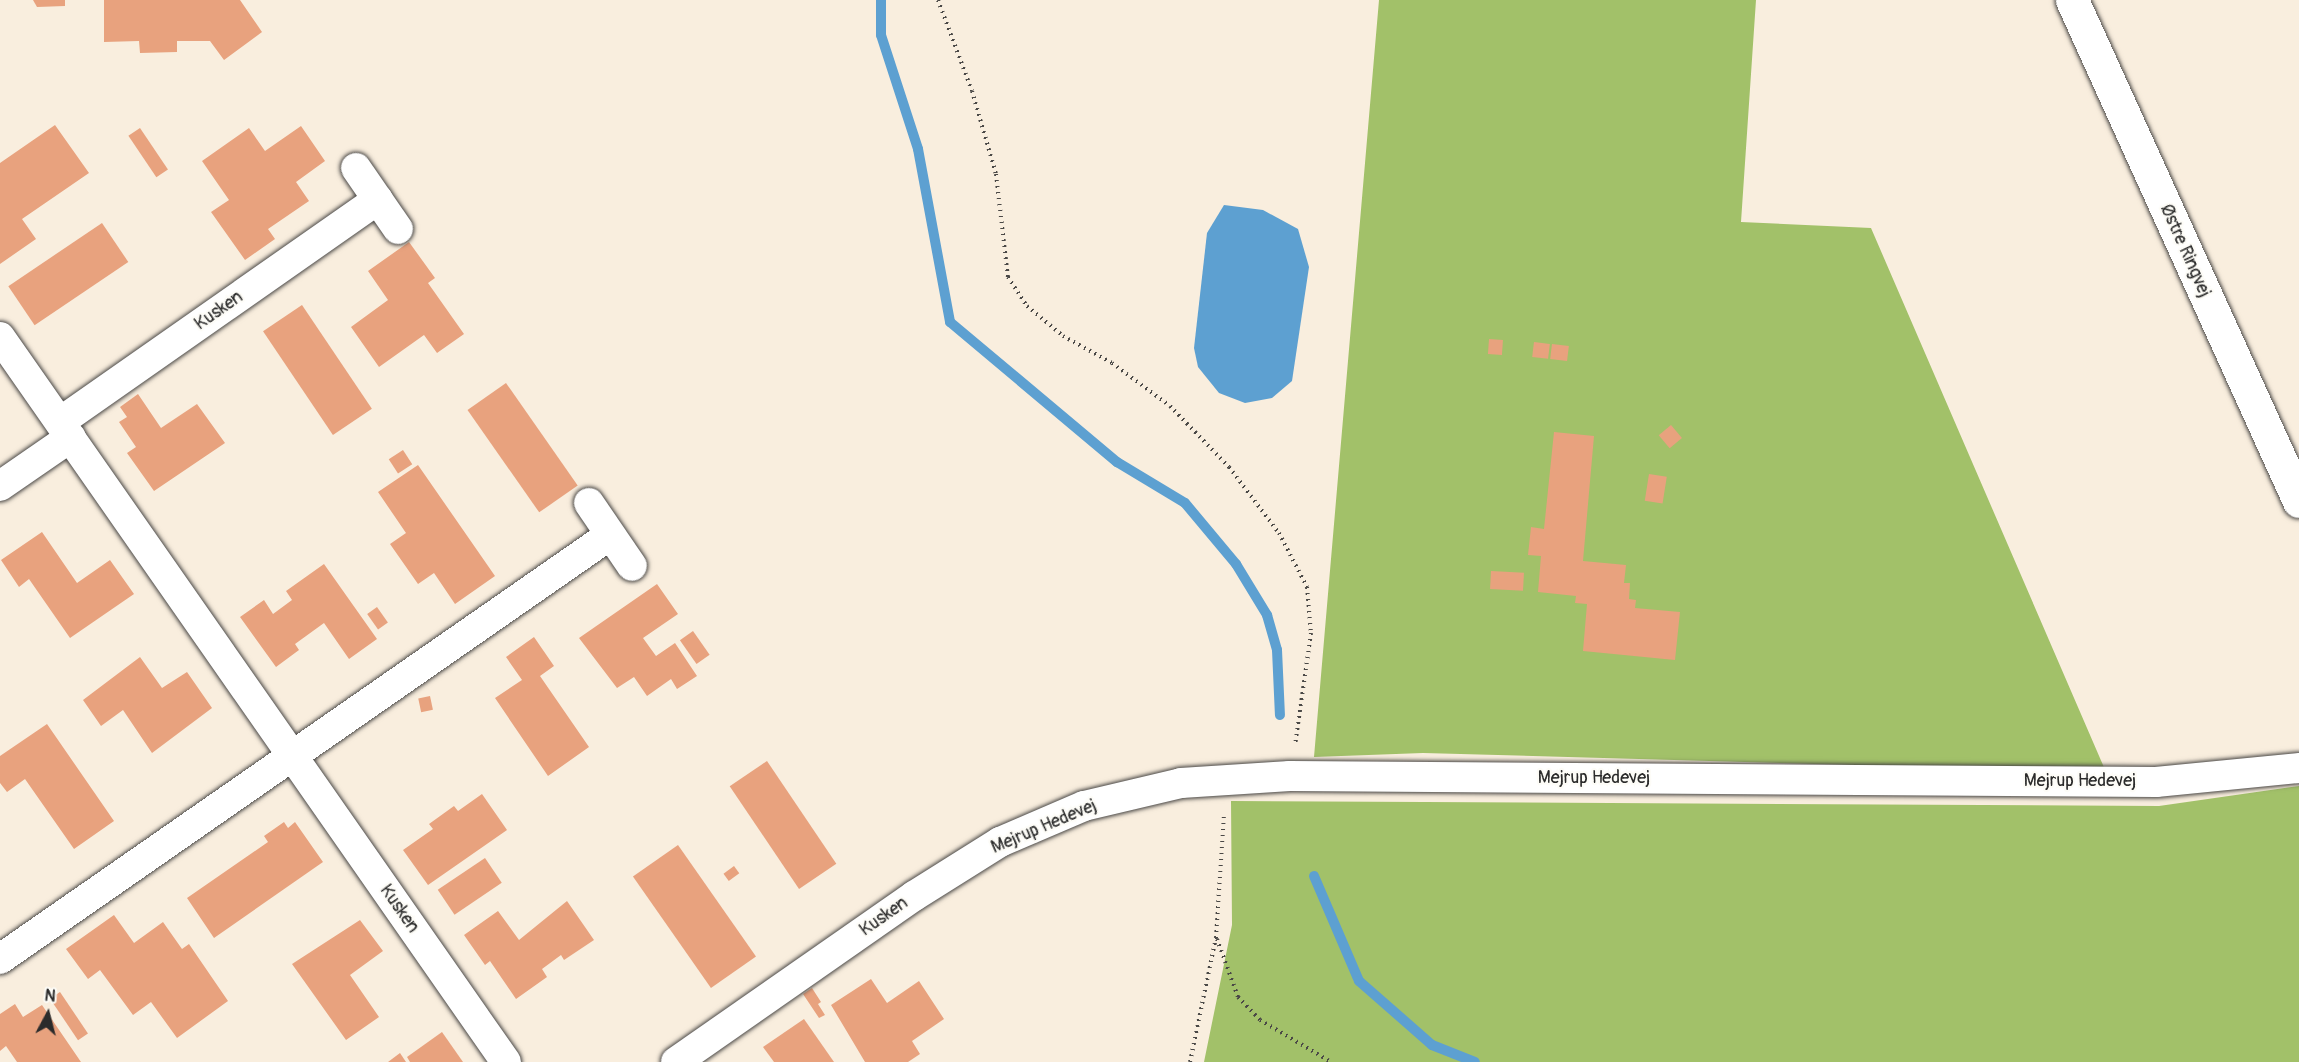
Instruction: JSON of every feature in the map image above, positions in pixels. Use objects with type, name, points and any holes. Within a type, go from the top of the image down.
[{"type":"street","name":"Østre Ringvej","points":[[2072,0],[2299,501]]},
{"type":"street","points":[[356,168],[398,229]]},
{"type":"street","name":"Kusken","points":[[0,486],[65,430],[378,199]]},
{"type":"street","name":"Kusken","points":[[0,337],[506,1062]]},
{"type":"street","points":[[589,503],[632,566]]},
{"type":"street","points":[[0,959],[610,535]]},
{"type":"street","name":"Mejrup Hedevej","points":[[914,896],[1000,842],[1084,806],[1181,783],[1290,776],[2156,782],[2299,768]]},
{"type":"street","name":"Kusken","points":[[676,1062],[914,896]]},
{"type":"path","points":[[938,0],[972,91],[996,174],[1008,277],[1027,306],[1063,336],[1112,363],[1170,406],[1229,467],[1279,533],[1307,586],[1311,633],[1290,776]]},
{"type":"path","points":[[1190,1062],[1216,938],[1226,780]]},
{"type":"path","points":[[1216,938],[1238,997],[1260,1020],[1331,1062]]},
{"type":"green space","points":[[1379,0],[1756,0],[1741,222],[1871,228],[2106,772],[1423,753],[1314,757]]},
{"type":"green space","points":[[2299,786],[2299,1062],[1204,1062],[1232,925],[1231,801],[2159,806]]},
{"type":"water","points":[[1224,205],[1263,210],[1298,229],[1309,267],[1292,381],[1272,398],[1245,403],[1219,393],[1198,367],[1194,348],[1207,233]]},
{"type":"building","points":[[33,0],[65,0],[65,6],[37,7]]},
{"type":"building","points":[[104,0],[240,0],[262,32],[224,60],[210,41],[177,41],[177,52],[140,53],[139,41],[104,42]]},
{"type":"building","points":[[55,125],[89,173],[22,219],[36,239],[0,264],[0,163]]},
{"type":"building","points":[[301,126],[325,161],[296,182],[309,201],[268,229],[275,239],[245,260],[211,212],[229,200],[202,161],[249,128],[265,151]]},
{"type":"building","points":[[140,128],[168,169],[156,177],[128,136]]},
{"type":"building","points":[[102,223],[128,262],[35,325],[8,286]]},
{"type":"building","points":[[409,242],[435,278],[428,283],[464,334],[437,353],[424,335],[379,367],[351,327],[388,300],[368,271]]},
{"type":"building","points":[[302,305],[372,409],[333,435],[263,331]]},
{"type":"building","points":[[1489,339],[1503,340],[1502,355],[1488,354]]},
{"type":"building","points":[[1534,342],[1550,344],[1548,359],[1532,357]]},
{"type":"building","points":[[1552,344],[1569,346],[1567,361],[1550,359]]},
{"type":"building","points":[[506,383],[578,485],[539,512],[467,410]]},
{"type":"building","points":[[138,394],[161,428],[197,404],[225,443],[154,491],[127,453],[136,447],[119,422],[127,417],[120,407]]},
{"type":"building","points":[[1671,425],[1682,438],[1670,448],[1659,435]]},
{"type":"building","points":[[1554,432],[1594,436],[1583,561],[1626,565],[1624,583],[1630,583],[1629,599],[1636,600],[1635,608],[1680,612],[1675,660],[1583,651],[1587,604],[1575,603],[1576,596],[1538,592],[1541,556],[1528,555],[1531,527],[1544,529]]},
{"type":"building","points":[[403,450],[412,464],[398,474],[389,459]]},
{"type":"building","points":[[418,465],[495,576],[455,604],[434,573],[418,584],[390,544],[406,533],[378,492]]},
{"type":"building","points":[[1649,474],[1667,477],[1663,503],[1645,501]]},
{"type":"building","points":[[42,532],[77,583],[110,560],[134,594],[70,638],[29,579],[19,587],[1,560]]},
{"type":"building","points":[[324,564],[377,639],[349,659],[324,623],[295,644],[299,650],[276,667],[240,617],[264,600],[273,614],[292,600],[286,591]]},
{"type":"building","points":[[1491,571],[1524,573],[1523,591],[1490,589]]},
{"type":"building","points":[[657,584],[678,614],[643,638],[656,656],[675,643],[697,676],[677,689],[671,679],[647,696],[634,677],[617,688],[579,638]]},
{"type":"building","points":[[377,607],[388,623],[378,629],[367,614]]},
{"type":"building","points":[[693,631],[710,655],[697,664],[680,640]]},
{"type":"building","points":[[534,637],[554,666],[540,676],[589,747],[548,776],[495,698],[522,680],[506,657]]},
{"type":"building","points":[[140,657],[162,688],[187,672],[212,708],[152,753],[123,710],[101,726],[83,700]]},
{"type":"building","points":[[430,696],[433,710],[421,712],[418,698]]},
{"type":"building","points":[[47,724],[114,821],[74,849],[25,779],[7,792],[0,783],[0,756]]},
{"type":"building","points":[[767,761],[836,864],[799,889],[730,786]]},
{"type":"building","points":[[482,794],[507,830],[428,885],[403,850],[433,829],[429,824],[454,806],[458,811]]},
{"type":"building","points":[[284,822],[288,828],[295,822],[323,862],[214,938],[187,898],[268,842],[264,836]]},
{"type":"building","points":[[678,845],[756,956],[711,988],[633,877]]},
{"type":"building","points":[[485,858],[502,883],[455,915],[438,890]]},
{"type":"building","points":[[734,866],[739,873],[729,881],[723,874]]},
{"type":"building","points":[[567,901],[594,940],[564,960],[561,955],[542,969],[547,977],[516,999],[490,961],[485,965],[464,935],[498,911],[519,940]]},
{"type":"building","points":[[114,915],[134,943],[163,922],[182,949],[189,944],[228,1001],[177,1038],[151,1002],[133,1015],[100,970],[88,979],[66,949]]},
{"type":"building","points":[[360,920],[383,951],[350,975],[379,1017],[346,1040],[292,964]]},
{"type":"building","points":[[871,979],[887,1003],[919,981],[944,1019],[912,1041],[920,1054],[908,1062],[865,1062],[831,1005]]},
{"type":"building","points":[[812,988],[821,1002],[818,1004],[825,1015],[819,1018],[803,994]]},
{"type":"building","points":[[60,992],[88,1033],[78,1040],[50,999]]},
{"type":"building","points":[[15,1004],[23,1017],[42,1005],[81,1062],[17,1062],[6,1046],[0,1051],[0,1014]]},
{"type":"building","points":[[804,1019],[834,1062],[774,1062],[763,1047]]},
{"type":"building","points":[[442,1032],[463,1062],[410,1062],[407,1057]]},
{"type":"building","points":[[400,1053],[406,1062],[388,1062]]},
{"type":"waterway","points":[[881,0],[881,35],[918,149],[950,322],[1117,462],[1185,503],[1236,564],[1267,615],[1277,650],[1280,715]]},
{"type":"waterway","points":[[1314,876],[1359,981],[1432,1045],[1475,1062]]}]
